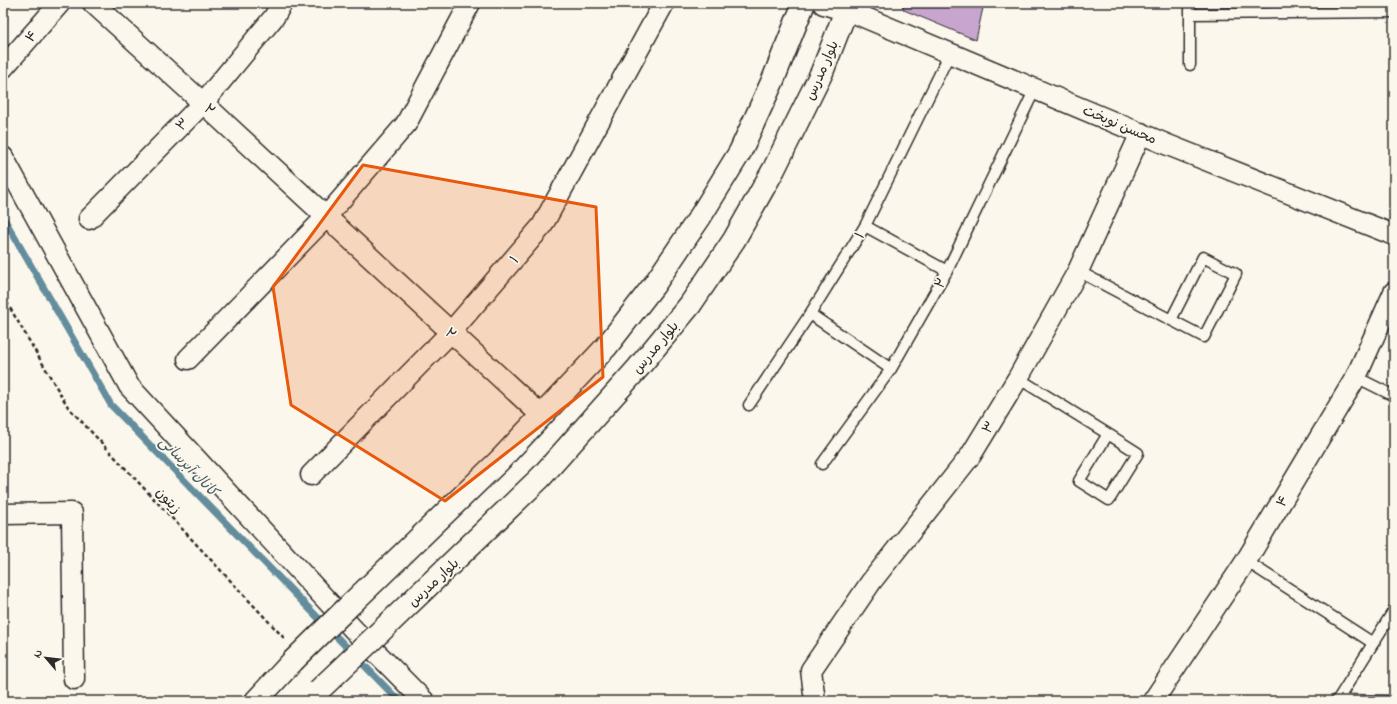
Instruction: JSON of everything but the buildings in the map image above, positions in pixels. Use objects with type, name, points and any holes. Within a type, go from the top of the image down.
[{"type":"street","name":"۴","points":[[3,68],[60,3]]},
{"type":"street","name":"۲","points":[[93,3],[203,102],[542,416]]},
{"type":"street","name":"۳","points":[[89,219],[203,102],[274,17],[282,3]]},
{"type":"street","points":[[188,359],[326,217],[406,124],[470,3]]},
{"type":"street","name":"۱","points":[[311,475],[451,332],[542,226],[664,3]]},
{"type":"street","points":[[256,701],[292,661],[500,460],[606,347],[654,285],[700,217],[740,152],[773,80],[804,3]]},
{"type":"street","points":[[824,3],[848,7]]},
{"type":"street","name":"محسن نوبخت","points":[[848,7],[950,53],[1175,148],[1394,235]]},
{"type":"street","name":"بلوار مدرس","points":[[314,696],[542,477],[638,368],[690,305],[734,240],[774,169],[822,72],[848,7]]},
{"type":"street","name":"۳","points":[[815,701],[811,670],[871,582],[971,455],[1018,378],[1078,271],[1141,133]]},
{"type":"street","points":[[3,157],[129,386],[354,630],[424,701]]},
{"type":"street","name":"۴","points":[[1153,701],[1246,560],[1356,377],[1394,292]]},
{"type":"street","points":[[3,514],[72,513],[74,679]]},
{"type":"lane","points":[[1190,3],[1190,65]]},
{"type":"lane","points":[[1190,14],[1394,12]]},
{"type":"lane","name":"۱","points":[[749,405],[810,314],[865,226],[950,53]]},
{"type":"lane","name":"۲","points":[[822,464],[891,369],[947,271],[1035,89]]},
{"type":"lane","points":[[865,226],[947,271]]},
{"type":"lane","points":[[1078,271],[1171,320],[1204,337],[1236,274],[1203,257],[1171,320]]},
{"type":"lane","points":[[810,314],[891,369]]},
{"type":"lane","points":[[1356,377],[1394,396]]},
{"type":"lane","points":[[1018,378],[1108,434],[1138,453],[1109,500],[1079,481],[1108,434]]},
{"type":"lane","points":[[1246,560],[1373,643]]},
{"type":"lane","points":[[1337,701],[1394,610]]},
{"type":"lane","points":[[1337,701],[1394,701]]},
{"type":"path","name":"زیتون","points":[[3,296],[68,407],[284,638]]},
{"type":"highlighted area","points":[[363,165],[596,207],[603,377],[445,501],[291,405],[273,287]]},
{"type":"waterway","name":"کانال آبرسانی","points":[[3,217],[111,405],[399,701]]}]
